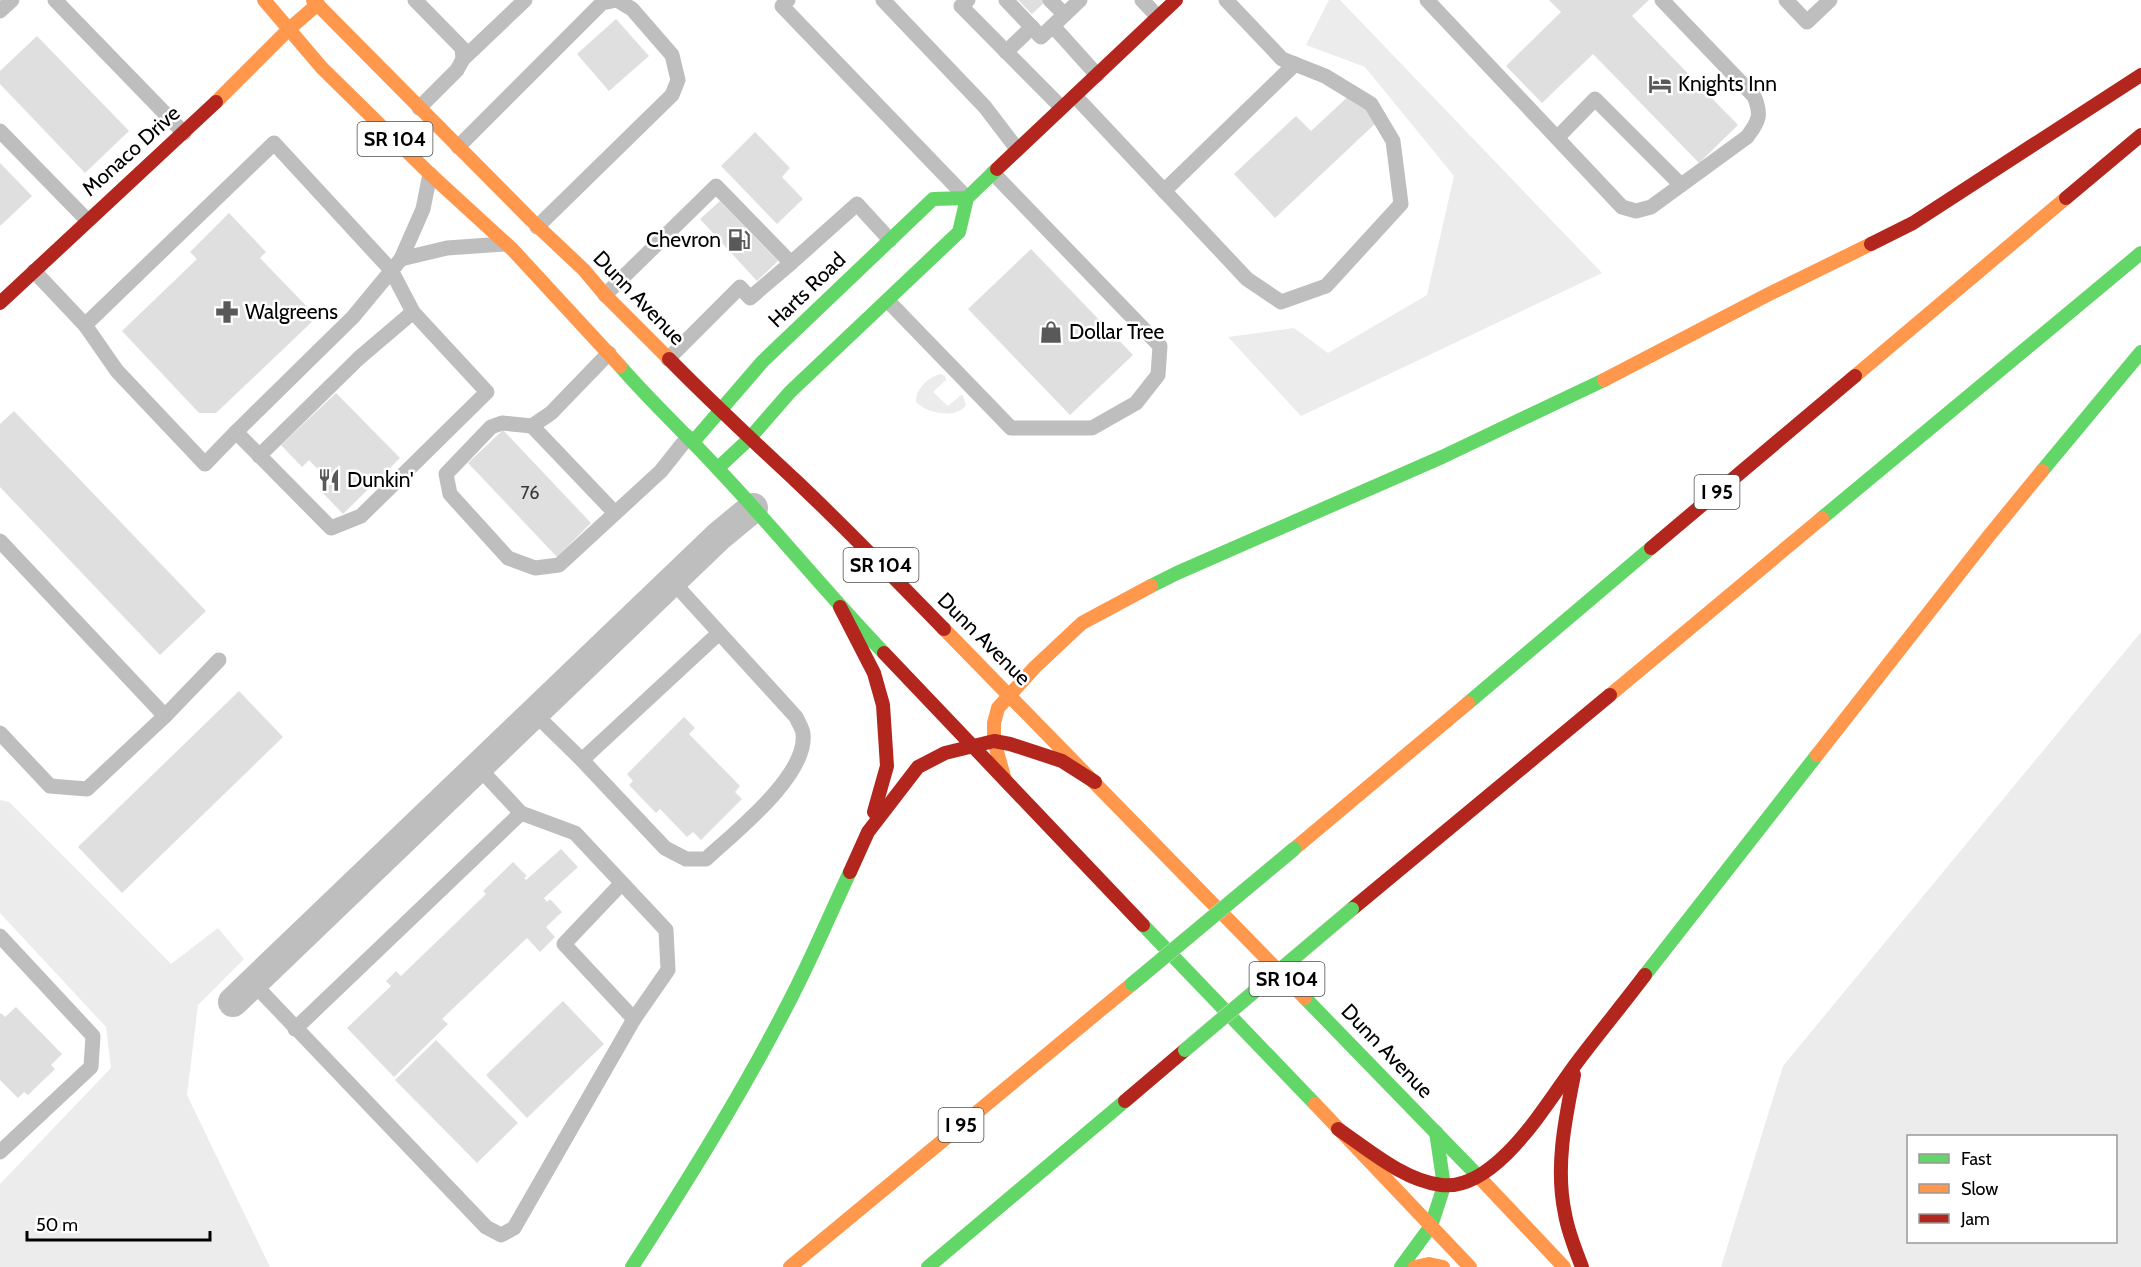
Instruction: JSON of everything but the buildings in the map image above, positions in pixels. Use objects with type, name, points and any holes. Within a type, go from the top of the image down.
[{"type":"main road","name":"SR 104","points":[[264,0],[322,68],[430,174],[506,244],[638,387],[718,468],[840,607],[1470,1267]]},
{"type":"main road","points":[[718,468],[749,439],[790,392],[958,232],[967,198],[1176,0]]},
{"type":"main road","name":"Monaco Drive","points":[[0,303],[87,220],[184,133],[318,1]]},
{"type":"main road","name":"Dunn Avenue","points":[[318,1],[419,108],[584,270],[605,295],[668,359],[749,439],[795,480],[1010,694],[1436,1132],[1564,1267]]},
{"type":"main road","points":[[1005,780],[994,741],[994,723],[998,708],[1035,667],[1082,622],[1187,568],[1442,457],[1632,367],[1769,294],[1913,223],[2141,75]]},
{"type":"main road","name":"I 95","points":[[790,1267],[1294,849],[2141,135]]},
{"type":"main road","name":"Harts Road","points":[[690,440],[762,362],[933,199],[967,198]]},
{"type":"main road","points":[[928,1267],[1352,909],[2141,252]]},
{"type":"main road","points":[[1338,1129],[1403,1172],[1444,1186],[1464,1183],[1501,1160],[1527,1131],[1577,1062],[1988,537],[2141,352]]},
{"type":"main road","points":[[632,1267],[673,1204],[748,1078],[791,999],[867,832],[887,766],[883,705],[874,673],[840,607]]},
{"type":"main road","points":[[867,832],[918,767],[945,753],[994,741],[1062,761],[1095,782]]},
{"type":"main road","points":[[1577,1062],[1563,1126],[1560,1181],[1569,1232],[1582,1267]]},
{"type":"main road","points":[[1401,1267],[1431,1226],[1444,1186],[1436,1132]]},
{"type":"main road","points":[[1415,1267],[1429,1264],[1443,1267]]},
{"type":"street","points":[[243,992],[534,712],[720,536],[753,508]]},
{"type":"lane","points":[[0,11],[12,0]]},
{"type":"lane","points":[[55,0],[184,133]]},
{"type":"lane","points":[[415,0],[462,48],[463,60]]},
{"type":"lane","points":[[419,108],[457,70],[463,60],[525,0]]},
{"type":"lane","points":[[458,147],[602,3],[617,0],[632,9],[672,55],[678,80],[672,95],[537,226]]},
{"type":"lane","points":[[788,0],[782,6],[967,198]]},
{"type":"lane","points":[[883,0],[985,107],[1017,149]]},
{"type":"lane","points":[[1006,0],[1041,37],[1080,0]]},
{"type":"lane","points":[[1050,0],[1064,15]]},
{"type":"lane","points":[[1142,0],[1158,17]]},
{"type":"lane","points":[[1075,96],[1247,279],[1281,302],[1326,286],[1401,204],[1393,141],[1371,104],[1325,76],[1282,58],[1226,0]]},
{"type":"lane","points":[[1427,0],[1622,207],[1636,211],[1651,207],[1748,137],[1756,125],[1760,111],[1754,96],[1662,0]]},
{"type":"lane","points":[[1786,0],[1807,22],[1830,0]]},
{"type":"lane","points":[[961,2],[1006,52],[1061,107]]},
{"type":"lane","points":[[1053,26],[1097,75]]},
{"type":"lane","points":[[1006,52],[1032,27]]},
{"type":"lane","points":[[1164,191],[1295,64]]},
{"type":"lane","points":[[1557,138],[1595,99],[1681,185]]},
{"type":"lane","points":[[0,131],[87,220]]},
{"type":"lane","points":[[86,325],[274,143],[396,264],[413,312],[487,392],[361,516],[331,528],[236,432]]},
{"type":"lane","points":[[888,301],[1011,428],[1092,428],[1136,403],[1158,375],[1160,346],[993,173]]},
{"type":"lane","points":[[34,271],[86,325],[117,371],[205,464],[353,317],[396,264],[423,209],[430,174]]},
{"type":"lane","points":[[605,295],[716,186],[791,263]]},
{"type":"lane","points":[[668,359],[740,287],[750,298],[857,204],[890,240]]},
{"type":"lane","points":[[396,264],[447,248],[506,244]]},
{"type":"lane","points":[[259,456],[359,358],[413,312]]},
{"type":"lane","points":[[609,353],[551,413],[532,426],[502,423],[491,427],[447,474],[450,494],[508,558],[535,568],[559,565],[661,471],[690,440]]},
{"type":"lane","points":[[532,426],[615,513]]},
{"type":"lane","points":[[0,541],[165,716]]},
{"type":"lane","points":[[534,712],[665,848],[686,859],[706,859],[775,794],[800,760],[803,734],[796,717],[673,582]]},
{"type":"lane","points":[[582,760],[719,633]]},
{"type":"lane","points":[[0,733],[50,786],[87,789],[165,716],[219,660]]},
{"type":"lane","points":[[243,992],[295,1029],[486,1227],[501,1235],[514,1228],[634,1019],[668,970],[666,930],[575,832],[521,813],[478,767]]},
{"type":"lane","points":[[295,1029],[521,813]]},
{"type":"lane","points":[[622,883],[564,944],[634,1019]]},
{"type":"lane","points":[[0,936],[93,1036],[91,1067],[0,1152]]},
{"type":"shaded area","points":[[1329,0],[1340,0],[1602,273],[1301,416],[1228,337],[1294,328],[1328,353],[1427,295],[1454,176],[1365,67],[1306,45]]},
{"type":"shaded area","points":[[941,374],[946,380],[933,392],[948,406],[961,395],[963,396],[966,405],[961,410],[948,414],[934,412],[916,402],[916,397],[924,384]]},
{"type":"shaded area","points":[[2141,632],[2141,1267],[1721,1267],[1783,1066]]},
{"type":"shaded area","points":[[0,800],[9,802],[171,964],[218,928],[244,959],[198,1005],[187,1095],[270,1267],[0,1267],[0,1184],[111,1068],[106,1027],[0,913]]},
{"type":"traffic: fast","points":[[718,468],[749,439],[790,392],[959,232],[967,198],[997,169]]},
{"type":"traffic: fast","points":[[693,442],[762,362],[933,199],[967,198]]},
{"type":"traffic: fast","points":[[1822,518],[2141,253]]},
{"type":"traffic: fast","points":[[2042,471],[2141,352]]},
{"type":"traffic: fast","points":[[620,366],[706,456],[884,653]]},
{"type":"traffic: fast","points":[[1151,586],[1442,457],[1604,380]]},
{"type":"traffic: fast","points":[[1468,703],[1651,548]]},
{"type":"traffic: fast","points":[[1645,975],[1817,755]]},
{"type":"traffic: fast","points":[[1132,984],[1294,849]]},
{"type":"traffic: fast","points":[[632,1267],[694,1169],[772,1034],[850,872]]},
{"type":"traffic: fast","points":[[1185,1050],[1352,909]]},
{"type":"traffic: fast","points":[[1143,925],[1315,1104]]},
{"type":"traffic: fast","points":[[1305,998],[1478,1176]]},
{"type":"traffic: fast","points":[[928,1267],[1125,1101]]},
{"type":"traffic: fast","points":[[1401,1267],[1431,1226],[1444,1186],[1436,1132]]},
{"type":"traffic: slow","points":[[264,0],[322,68],[430,174],[512,249],[620,366]]},
{"type":"traffic: slow","points":[[313,0],[532,221],[584,270],[605,295],[669,359]]},
{"type":"traffic: slow","points":[[216,102],[289,29],[318,4]]},
{"type":"traffic: slow","points":[[1855,376],[2066,198]]},
{"type":"traffic: slow","points":[[1604,380],[1871,244]]},
{"type":"traffic: slow","points":[[1817,755],[2042,471]]},
{"type":"traffic: slow","points":[[1610,695],[1822,518]]},
{"type":"traffic: slow","points":[[1005,780],[994,741],[994,723],[998,708],[1035,667],[1082,623],[1151,586]]},
{"type":"traffic: slow","points":[[944,629],[1305,998]]},
{"type":"traffic: slow","points":[[1294,849],[1468,703]]},
{"type":"traffic: slow","points":[[790,1267],[1132,984]]},
{"type":"traffic: slow","points":[[1315,1104],[1470,1267]]},
{"type":"traffic: slow","points":[[1478,1176],[1564,1267]]},
{"type":"traffic: slow","points":[[1415,1267],[1429,1264],[1443,1267]]},
{"type":"traffic: jam","points":[[997,169],[1176,0]]},
{"type":"traffic: jam","points":[[1871,244],[1913,223],[2141,75]]},
{"type":"traffic: jam","points":[[0,303],[216,102]]},
{"type":"traffic: jam","points":[[2066,198],[2141,135]]},
{"type":"traffic: jam","points":[[669,359],[833,516],[944,629]]},
{"type":"traffic: jam","points":[[1651,548],[1855,376]]},
{"type":"traffic: jam","points":[[840,607],[874,673],[883,705],[887,766],[874,812]]},
{"type":"traffic: jam","points":[[884,653],[1143,925]]},
{"type":"traffic: jam","points":[[1352,909],[1610,695]]},
{"type":"traffic: jam","points":[[850,872],[868,832],[918,767],[945,753],[994,741],[1010,744],[1062,761],[1095,782]]},
{"type":"traffic: jam","points":[[1338,1129],[1400,1171],[1427,1182],[1441,1185],[1462,1183],[1482,1174],[1520,1140],[1645,975]]},
{"type":"traffic: jam","points":[[1125,1101],[1185,1050]]},
{"type":"traffic: jam","points":[[1574,1075],[1565,1127],[1561,1179],[1566,1221],[1582,1267]]},
{"type":"place","name":"Knights Inn","points":[[1660,84]]},
{"type":"place","name":"Chevron","points":[[739,240]]},
{"type":"place","name":"Walgreens","points":[[227,312]]},
{"type":"place","name":"Dollar Tree","points":[[1051,332]]},
{"type":"place","name":"Dunkin'","points":[[329,480]]}]
